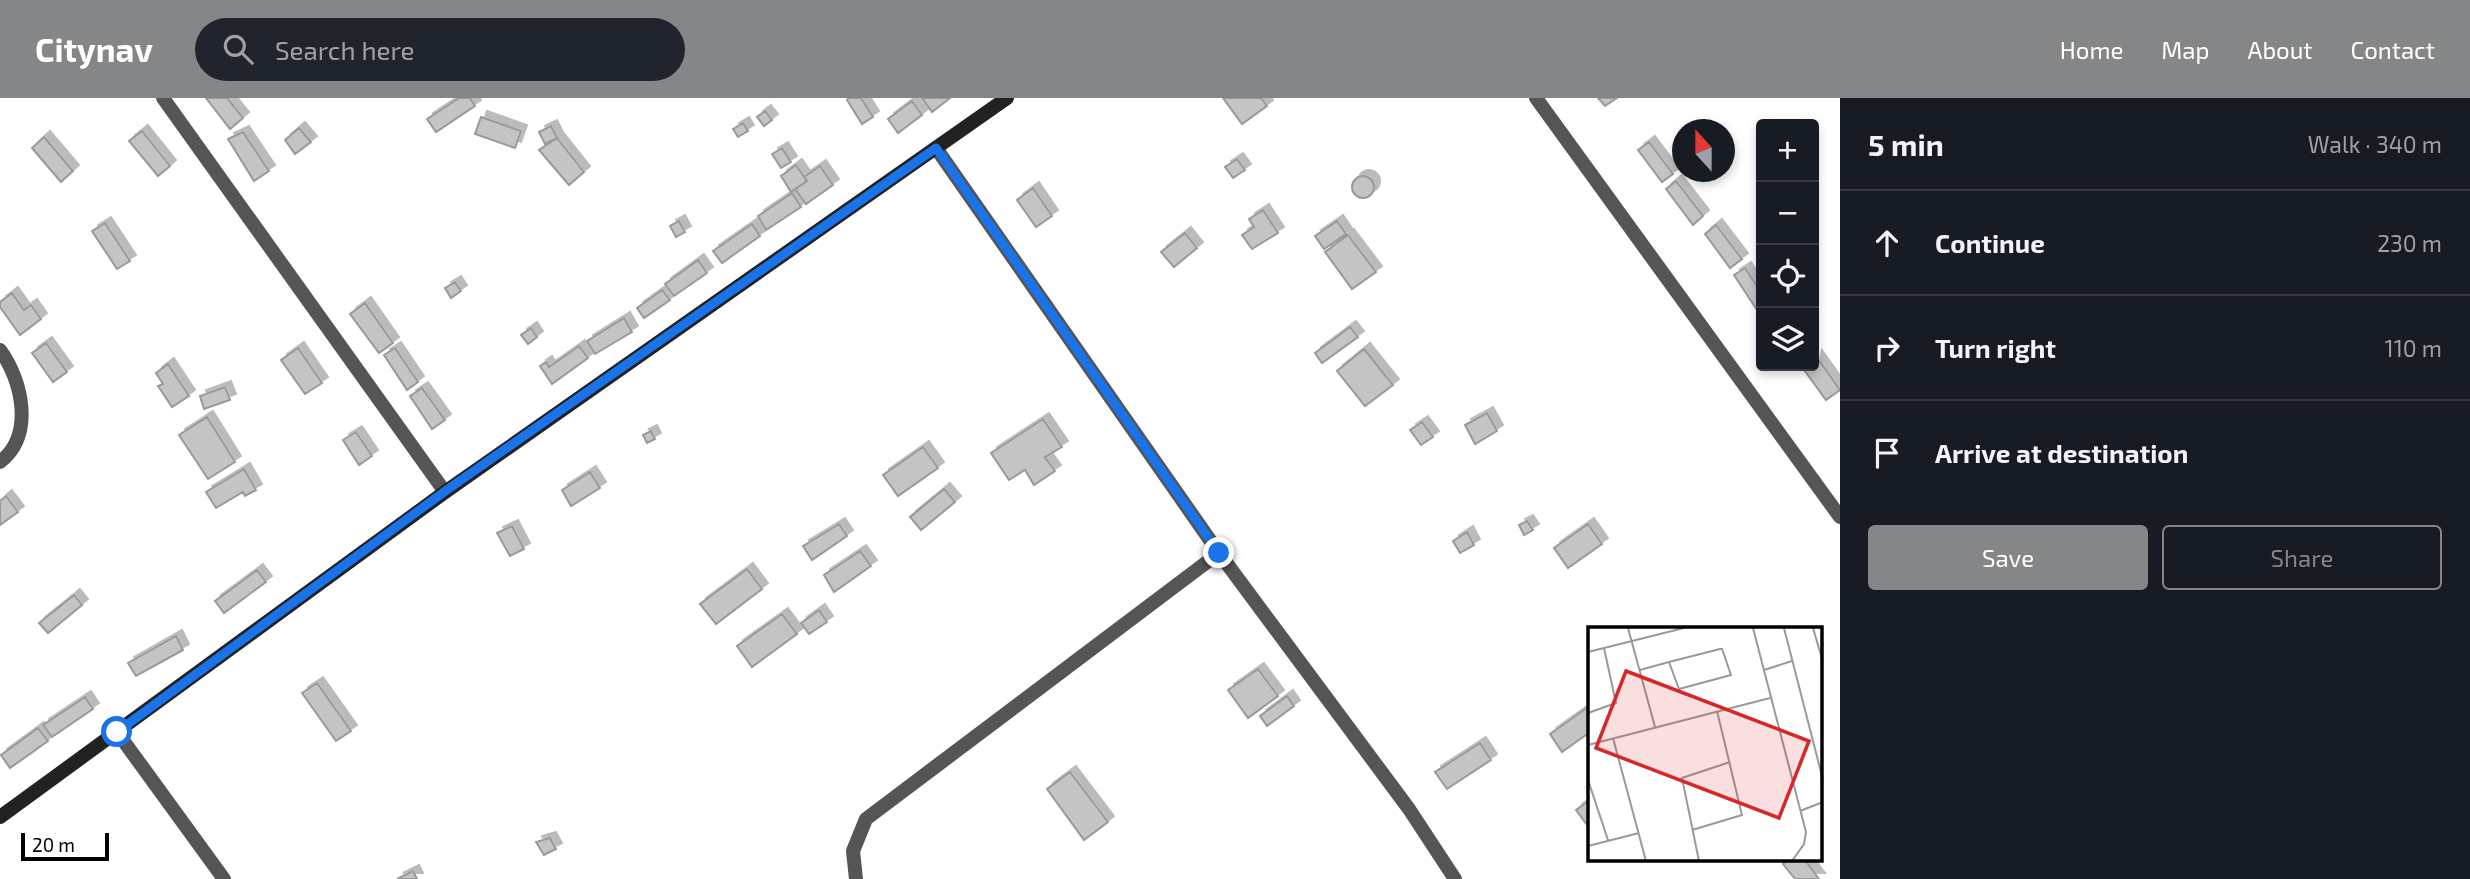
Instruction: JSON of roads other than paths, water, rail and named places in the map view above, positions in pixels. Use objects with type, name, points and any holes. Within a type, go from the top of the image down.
[{"type":"street","points":[[163,98],[444,492]]},
{"type":"street","points":[[0,817],[444,492],[1007,98]]},
{"type":"street","points":[[1536,98],[1840,517]]},
{"type":"street","points":[[936,148],[1219,553],[1409,810],[1455,879]]},
{"type":"street","points":[[0,350],[8,361],[19,388],[23,414],[18,436],[0,462]]},
{"type":"street","points":[[856,879],[853,851],[866,819],[1219,553]]},
{"type":"street","points":[[117,732],[224,879]]}]
